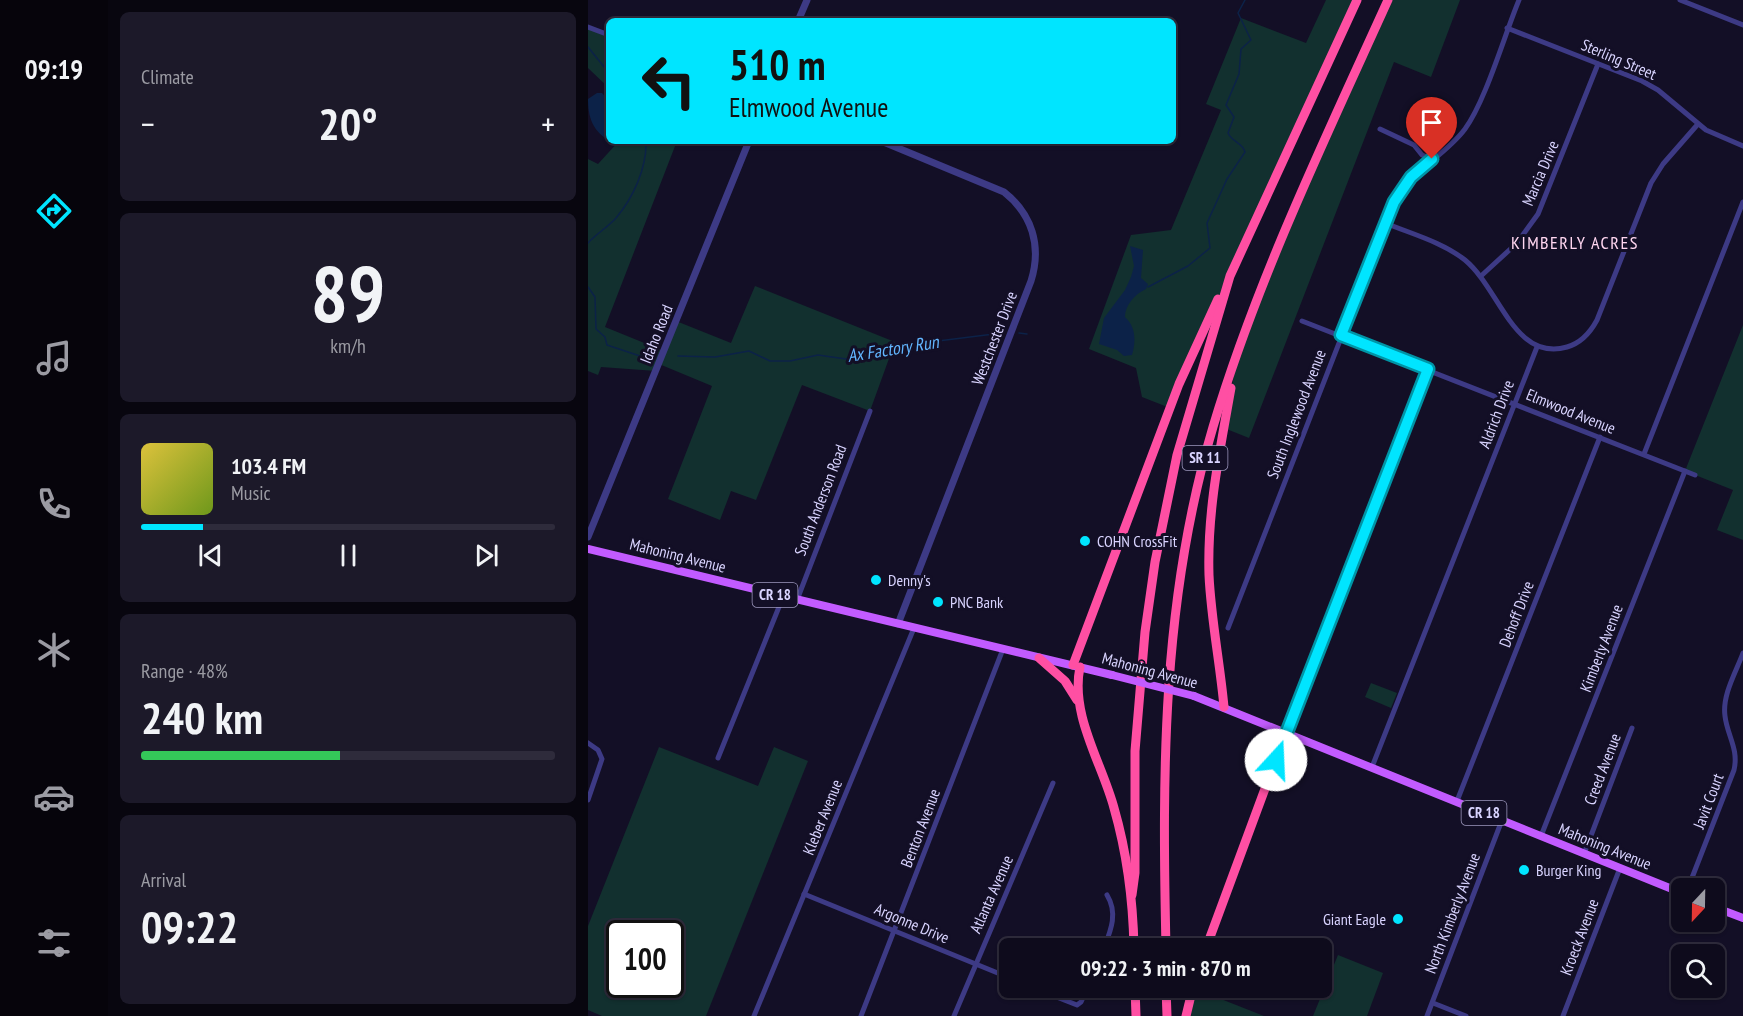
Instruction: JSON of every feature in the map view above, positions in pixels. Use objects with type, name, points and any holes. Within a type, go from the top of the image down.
[{"type":"highway","name":"SR 11","points":[[1134,938],[1132,895],[1135,873],[1138,693],[1155,562],[1177,455],[1230,276],[1357,0]]},
{"type":"highway","name":"SR 11","points":[[1166,938],[1163,771],[1172,637],[1198,485],[1214,425],[1282,237],[1388,0]]},
{"type":"highway","points":[[1079,705],[1077,666],[1179,384],[1230,276]]},
{"type":"highway","points":[[1224,707],[1210,596],[1209,544],[1215,478],[1236,364]]},
{"type":"highway","points":[[1039,658],[1065,681],[1079,705],[1111,796],[1132,895]]},
{"type":"highway","points":[[1210,938],[1286,732]]},
{"type":"highway","points":[[1135,998],[1136,1016]]},
{"type":"highway","points":[[1166,998],[1167,1016]]},
{"type":"highway","points":[[1186,1016],[1190,998]]},
{"type":"main road","name":"Mahoning Avenue","points":[[588,549],[1194,696],[1671,889]]},
{"type":"main road","points":[[1725,911],[1743,918]]},
{"type":"street","points":[[799,18],[807,0]]},
{"type":"street","name":"South Inglewood Avenue","points":[[1228,628],[1385,223],[1402,189],[1456,139],[1470,122],[1519,0]]},
{"type":"street","points":[[1680,0],[1743,25]]},
{"type":"street","points":[[588,27],[606,34]]},
{"type":"street","name":"Sterling Street","points":[[1507,28],[1653,87],[1713,134],[1743,146]]},
{"type":"street","name":"Marcia Drive","points":[[1481,276],[1517,243],[1538,214],[1598,64]]},
{"type":"street","points":[[1385,223],[1447,248],[1481,276],[1517,331],[1537,347],[1552,349],[1571,346],[1592,330],[1651,183],[1663,164],[1698,124]]},
{"type":"street","points":[[1380,129],[1414,145],[1422,154],[1432,159]]},
{"type":"street","name":"Idaho Road","points":[[588,537],[748,144]]},
{"type":"street","name":"Westchester Drive","points":[[888,144],[1004,192],[1018,204],[1027,218],[1036,249],[1031,281],[897,624]]},
{"type":"street","points":[[1644,454],[1743,202]]},
{"type":"street","name":"Elmwood Avenue","points":[[1302,321],[1695,475]]},
{"type":"street","name":"Aldrich Drive","points":[[1372,767],[1537,347]]},
{"type":"street","points":[[1286,732],[1428,369]]},
{"type":"street","name":"South Anderson Road","points":[[797,600],[870,411]]},
{"type":"street","name":"Dehoff Drive","points":[[1457,801],[1600,437]]},
{"type":"street","name":"Kimberly Avenue","points":[[1542,836],[1685,471]]},
{"type":"street","points":[[718,758],[783,597]]},
{"type":"street","name":"Kleber Avenue","points":[[754,1016],[914,628]]},
{"type":"street","name":"Benton Avenue","points":[[861,1016],[1003,649]]},
{"type":"street","name":"Javit Court","points":[[1692,878],[1734,770],[1735,750],[1726,723],[1724,705],[1743,654]]},
{"type":"street","name":"Creed Avenue","points":[[1584,854],[1632,728]]},
{"type":"street","points":[[588,743],[598,750],[602,759],[588,800]]},
{"type":"street","name":"Atlanta Avenue","points":[[954,1016],[1053,783]]},
{"type":"street","name":"North Kimberly Avenue","points":[[1427,1016],[1502,820]]},
{"type":"street","name":"Kroeck Avenue","points":[[1563,1016],[1620,868]]},
{"type":"street","name":"Argonne Drive","points":[[804,894],[999,973]]},
{"type":"street","points":[[1107,895],[1114,911],[1107,938]]},
{"type":"street","points":[[1059,998],[1077,1005],[1083,998]]},
{"type":"street","points":[[1433,1002],[1466,1016]]},
{"type":"green space","points":[[1326,0],[1357,0],[1170,408],[1142,397],[1136,368],[1089,349],[1131,235],[1171,230],[1221,110],[1206,104],[1241,18],[1306,43]]},
{"type":"green space","points":[[1388,0],[1460,0],[1431,77],[1394,62],[1249,438],[1224,428],[1236,364],[1253,311]]},
{"type":"green space","points":[[588,27],[606,34],[606,85],[588,68]]},
{"type":"green space","points":[[616,144],[676,144],[605,327],[664,351],[676,321],[731,343],[755,286],[895,342],[870,411],[802,385],[756,500],[731,491],[720,520],[668,499],[712,386],[659,364],[656,371],[601,367],[598,375],[588,371],[588,159],[598,164]]},
{"type":"green space","points":[[1743,325],[1743,540],[1717,530],[1733,490],[1685,471]]},
{"type":"green space","points":[[1371,683],[1397,693],[1391,708],[1365,697]]},
{"type":"green space","points":[[659,747],[758,786],[774,747],[808,761],[706,1016],[602,1016],[588,1010],[588,926]]},
{"type":"green space","points":[[1338,955],[1383,973],[1367,1016],[1313,1016],[1320,998],[1332,998],[1332,970]]},
{"type":"green space","points":[[1190,998],[1218,998],[1264,1016],[1186,1016]]},
{"type":"water","points":[[597,93],[602,93],[606,98],[606,138],[594,127],[590,117],[588,99]]},
{"type":"water","points":[[1130,246],[1143,250],[1141,278],[1148,284],[1127,308],[1125,317],[1133,330],[1134,345],[1132,355],[1124,356],[1117,350],[1099,344],[1104,318],[1125,290],[1131,277],[1134,266]]},
{"type":"waterway","name":"Ax Factory Run","points":[[1148,287],[1188,266],[1210,248],[1207,223],[1227,179],[1245,152],[1228,133],[1234,117],[1226,105],[1239,74],[1241,49],[1251,40],[1238,13],[1245,0]]},
{"type":"waterway","name":"Ax Factory Run","points":[[588,47],[606,69]]},
{"type":"waterway","name":"Ax Factory Run","points":[[588,243],[616,218],[628,201],[638,182],[646,144]]},
{"type":"waterway","name":"Ax Factory Run","points":[[588,287],[595,297],[596,329],[605,337],[607,345],[643,357]]},
{"type":"waterway","name":"Ax Factory Run","points":[[678,356],[715,357],[749,351],[770,361],[790,361],[818,355],[846,359],[882,348],[1002,333]]},
{"type":"waterway","name":"Ax Factory Run","points":[[1019,333],[1027,334]]},
{"type":"place","name":"COHN CrossFit","points":[[1085,541]]},
{"type":"place","name":"Denny's","points":[[876,580]]},
{"type":"place","name":"PNC Bank","points":[[938,602]]},
{"type":"place","name":"Burger King","points":[[1524,870]]},
{"type":"place","name":"Giant Eagle","points":[[1398,919]]},
{"type":"district","name":"KIMBERLY ACRES","points":[[1575,243]]},
{"type":"route","points":[[1276,760],[1428,369],[1341,335],[1394,202],[1411,177],[1432,159]]}]
